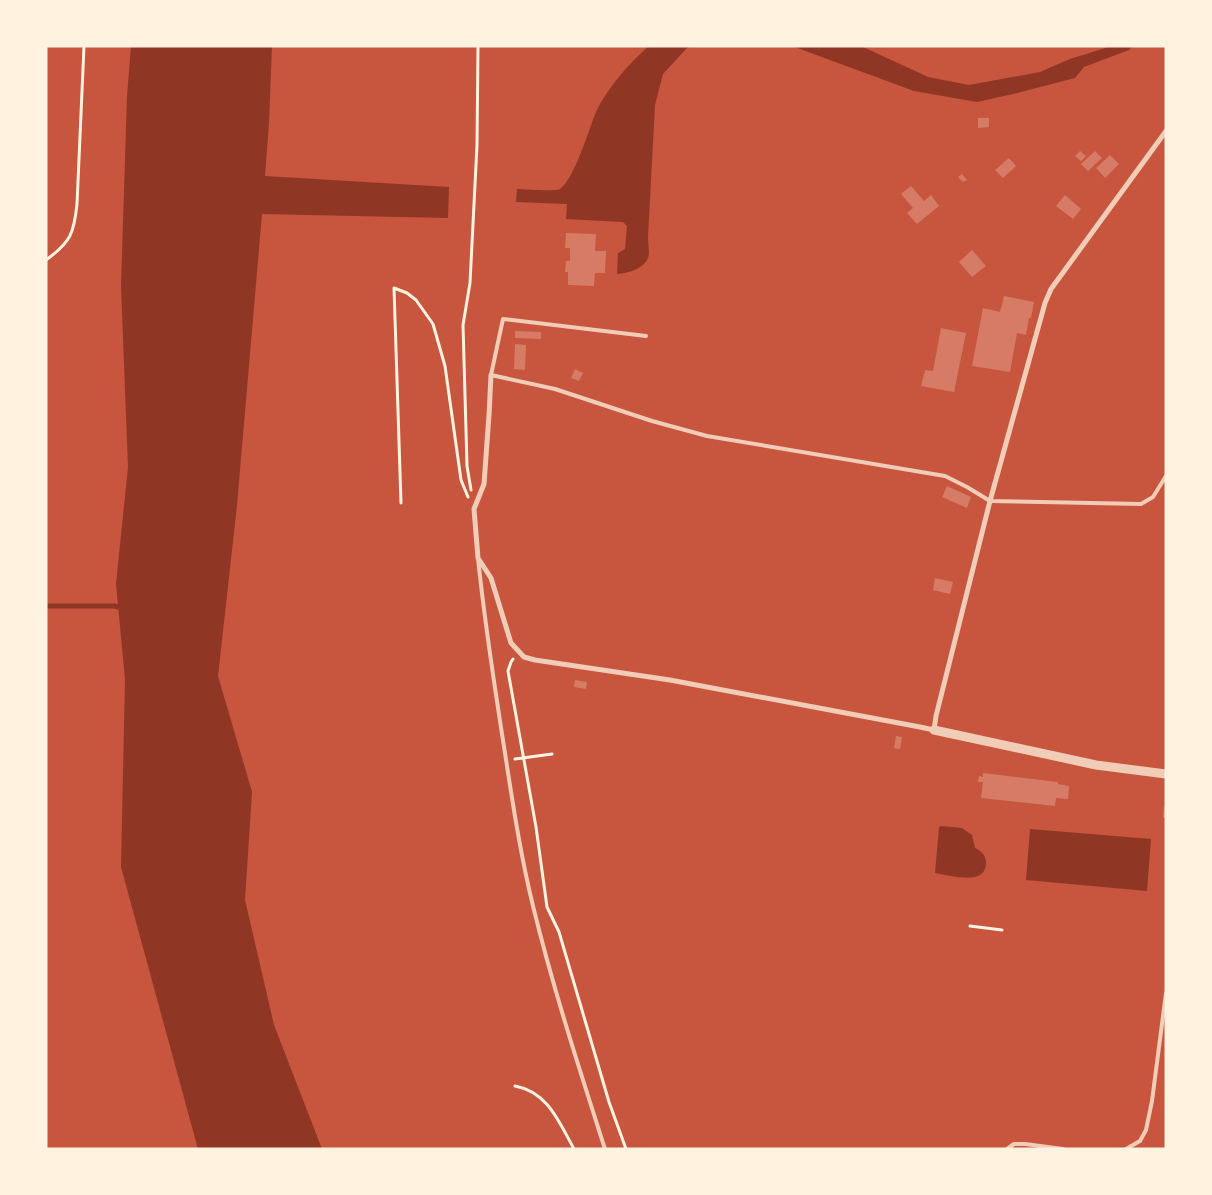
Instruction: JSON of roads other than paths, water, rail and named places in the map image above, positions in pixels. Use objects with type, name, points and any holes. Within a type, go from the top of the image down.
[{"type":"street","points":[[934,730],[938,707],[990,501],[1045,303],[1051,288],[1166,131]]},
{"type":"street","points":[[491,374],[484,484],[474,509],[478,558],[491,578],[511,642],[524,657],[670,680],[920,727],[1096,765],[1166,774]]},
{"type":"lane","points":[[646,336],[502,319],[491,374],[554,389],[652,421],[707,436],[945,476],[990,501],[1141,504],[1152,497],[1166,476]]},
{"type":"lane","points":[[478,558],[483,610],[506,761],[533,904],[562,1014],[605,1149]]},
{"type":"lane","points":[[1126,1149],[1140,1141],[1146,1130],[1152,1101],[1166,993]]},
{"type":"lane","points":[[1007,1149],[1014,1144],[1063,1149]]},
{"type":"waterway","points":[[46,606],[114,606],[123,608]]}]
